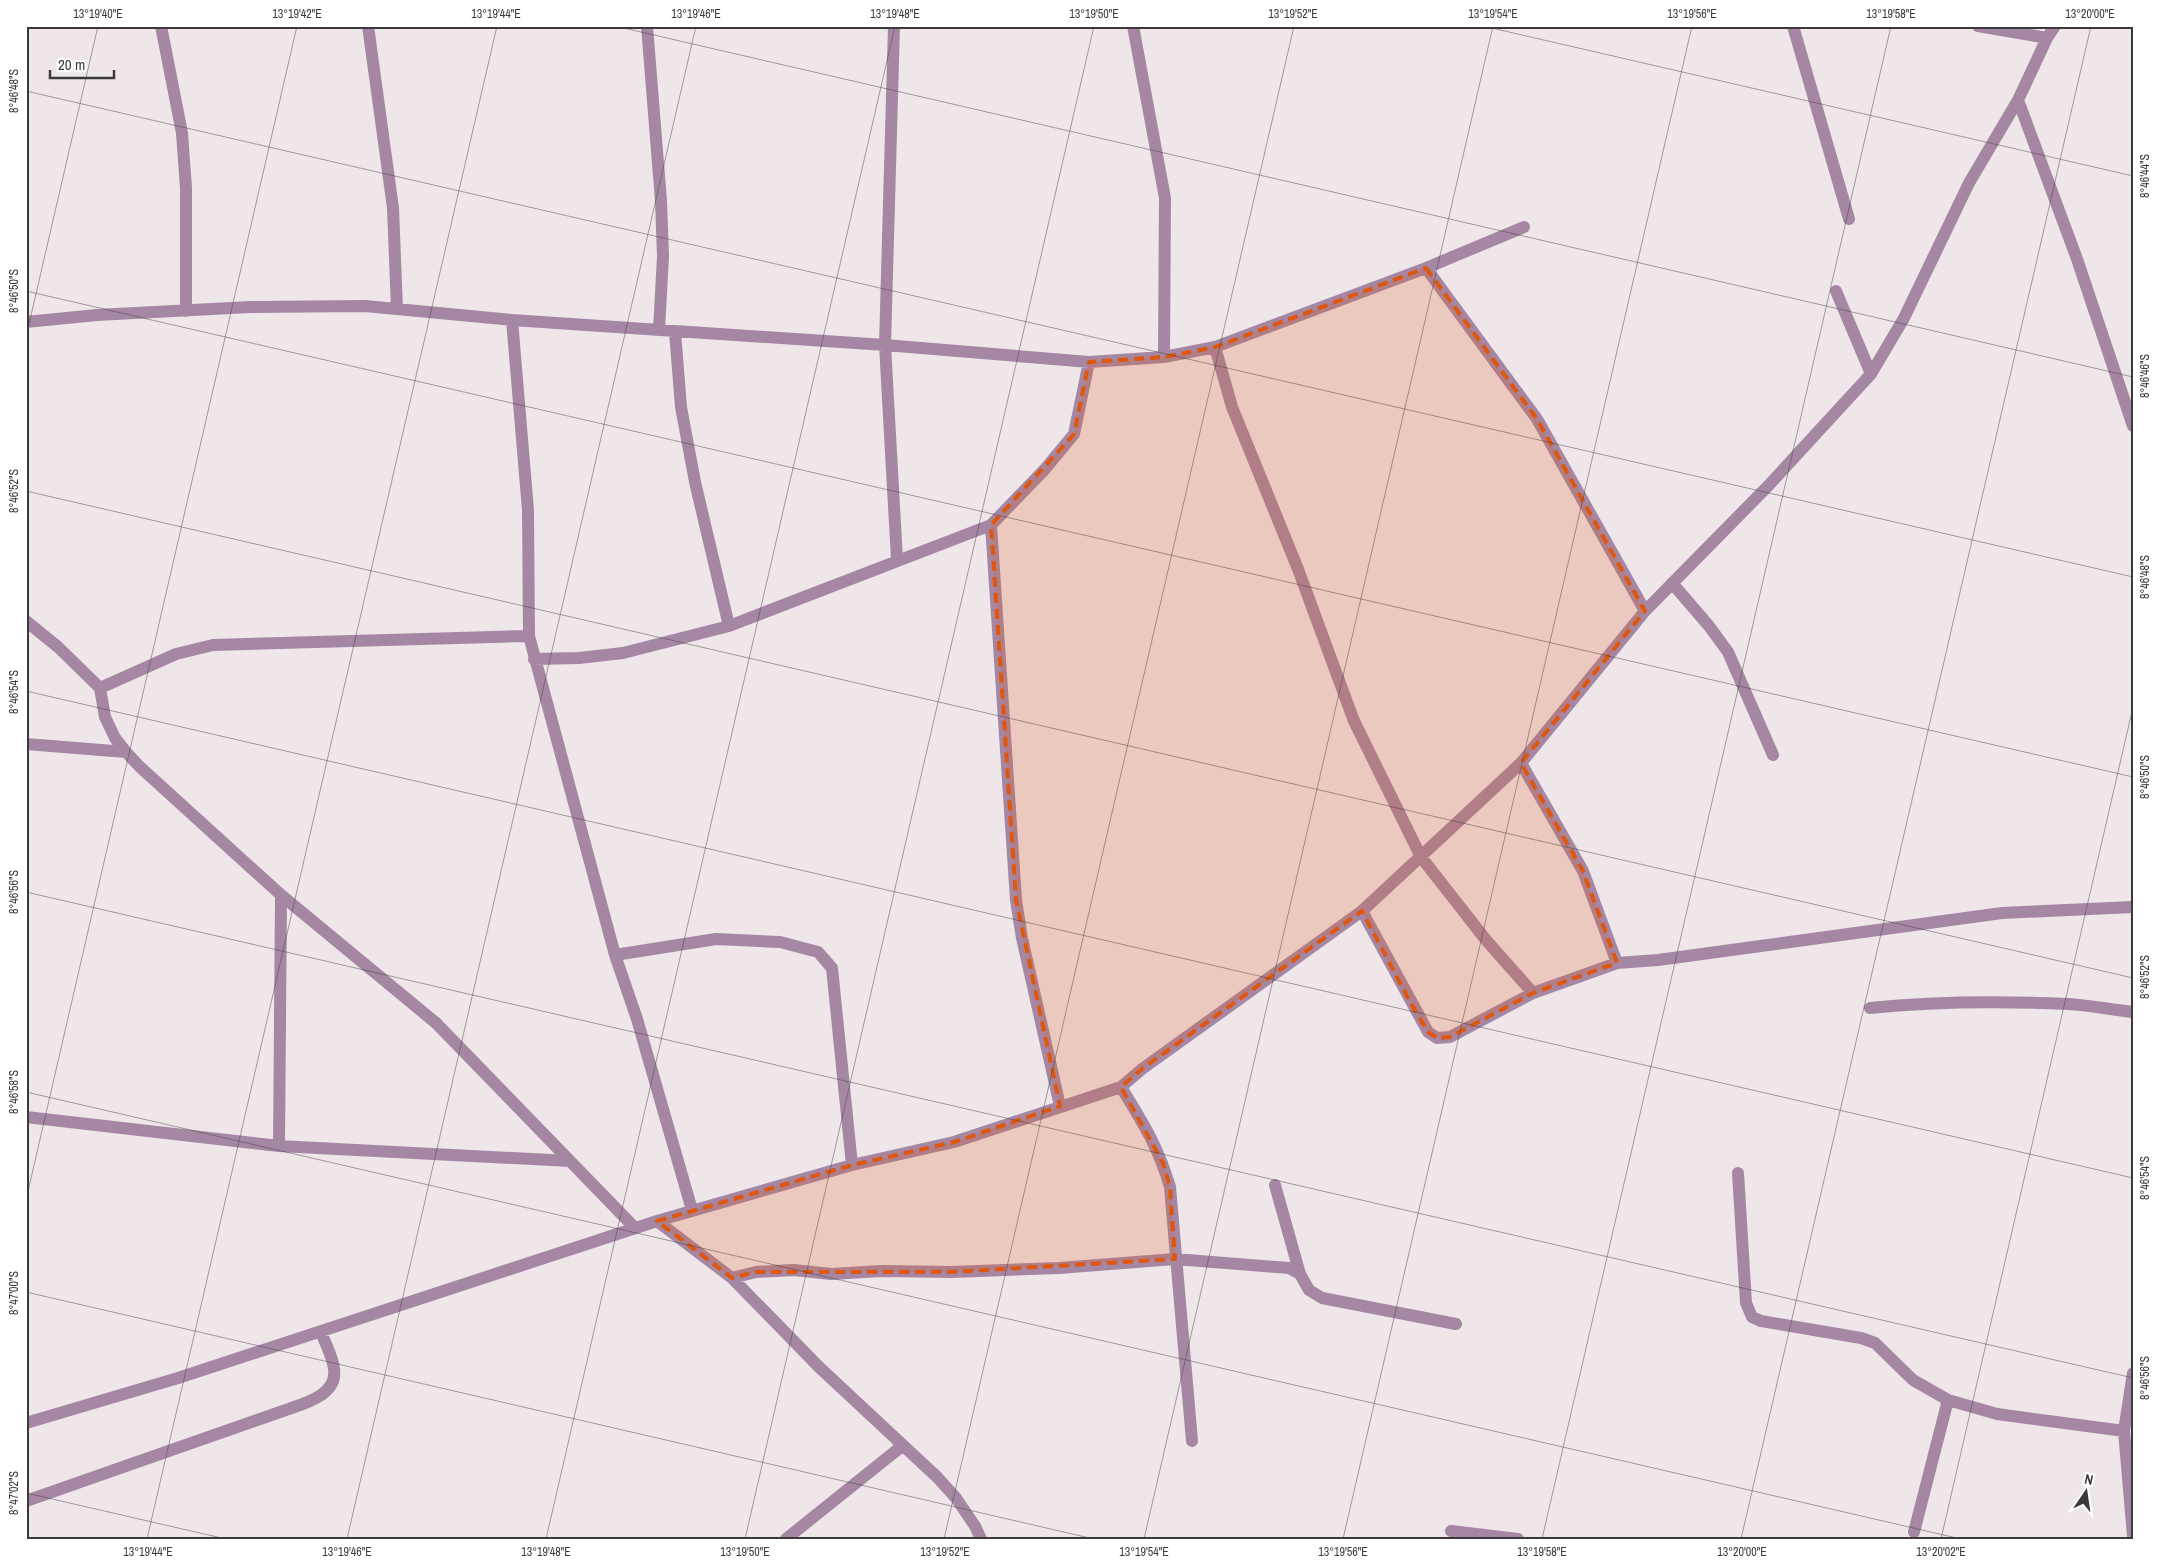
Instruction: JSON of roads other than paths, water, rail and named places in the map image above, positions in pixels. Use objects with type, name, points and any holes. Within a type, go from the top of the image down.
[{"type":"street","points":[[161,26],[182,133],[186,188],[186,311]]},
{"type":"street","points":[[368,26],[393,208],[397,309]]},
{"type":"street","points":[[647,26],[661,201],[663,256],[659,330]]},
{"type":"street","points":[[894,26],[885,345],[897,560]]},
{"type":"street","points":[[1133,26],[1165,198],[1164,357]]},
{"type":"street","points":[[1793,26],[1849,219]]},
{"type":"street","points":[[1978,26],[2047,38]]},
{"type":"street","points":[[26,1422],[178,1378],[656,1221],[852,1165],[954,1142],[1121,1087],[1142,1069],[1362,911],[1521,763],[1645,611],[1769,485],[1871,374],[1904,318],[1969,183],[2018,100],[2047,38],[2055,26]]},
{"type":"street","points":[[2018,100],[2131,410],[2133,426]]},
{"type":"street","points":[[26,322],[97,315],[336,305],[512,320],[885,345],[1089,362],[1164,357],[1215,347],[1426,268],[1524,227]]},
{"type":"street","points":[[1426,268],[1537,420],[1645,611]]},
{"type":"street","points":[[1836,291],[1871,374]]},
{"type":"street","points":[[512,320],[528,510],[529,636],[571,786],[615,955],[637,1019],[692,1210]]},
{"type":"street","points":[[675,332],[680,407],[694,482],[729,626]]},
{"type":"street","points":[[1215,347],[1232,408],[1298,569],[1354,721],[1421,857],[1486,940],[1533,992]]},
{"type":"street","points":[[534,659],[579,658],[623,653],[729,626],[991,525],[1045,469],[1074,434],[1089,362]]},
{"type":"street","points":[[991,525],[1016,900],[1022,938],[1060,1106]]},
{"type":"street","points":[[1672,583],[1728,652],[1773,755]]},
{"type":"street","points":[[26,621],[58,647],[100,688],[105,717],[115,738],[126,752],[281,895],[436,1023],[635,1228]]},
{"type":"street","points":[[100,688],[176,654],[213,645],[529,636]]},
{"type":"street","points":[[26,744],[126,752]]},
{"type":"street","points":[[1521,763],[1583,871],[1617,962]]},
{"type":"street","points":[[279,1146],[281,895]]},
{"type":"street","points":[[1362,911],[1410,1002],[1428,1032],[1436,1038],[1450,1037],[1533,992],[1617,962],[1658,960],[2002,913],[2133,907]]},
{"type":"street","points":[[615,955],[716,939],[780,942],[818,952],[832,968],[852,1165]]},
{"type":"street","points":[[1870,1008],[1927,1002],[2006,1002],[2069,1004],[2133,1012]]},
{"type":"street","points":[[1121,1087],[1152,1137],[1163,1163],[1170,1187],[1192,1440]]},
{"type":"street","points":[[26,1117],[279,1146],[570,1161]]},
{"type":"street","points":[[1738,1173],[1746,1303],[1752,1317],[1761,1321],[1861,1338],[1875,1343],[1913,1380],[1948,1400],[1997,1414],[2124,1431]]},
{"type":"street","points":[[1275,1185],[1300,1274],[1309,1290],[1322,1298],[1456,1324]]},
{"type":"street","points":[[656,1221],[732,1278],[819,1367],[937,1477],[956,1498],[975,1526],[981,1539]]},
{"type":"street","points":[[732,1278],[756,1272],[794,1270],[831,1274],[881,1271],[914,1273],[1058,1268],[1175,1259],[1289,1268],[1300,1274]]},
{"type":"street","points":[[26,1501],[291,1408],[326,1391],[333,1381],[334,1370],[321,1332]]},
{"type":"street","points":[[2133,1373],[2124,1431],[2133,1536]]},
{"type":"street","points":[[1914,1532],[1948,1400]]},
{"type":"street","points":[[786,1539],[902,1446]]},
{"type":"street","points":[[1451,1531],[1513,1538]]}]
